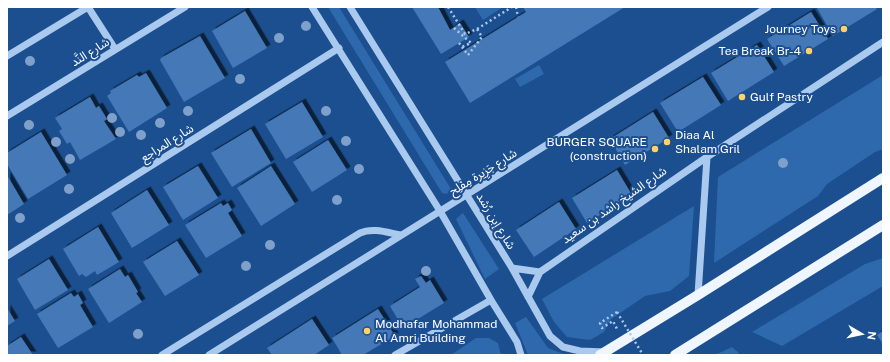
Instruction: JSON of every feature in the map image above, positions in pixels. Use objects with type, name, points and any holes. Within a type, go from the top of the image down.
[{"type":"main road","points":[[603,353],[883,178]]},
{"type":"main road","points":[[675,355],[883,225]]},
{"type":"street","points":[[7,56],[88,7],[115,49]]},
{"type":"street","name":"شارع النَّد","points":[[7,116],[185,7]]},
{"type":"street","points":[[312,7],[440,211],[490,300],[517,342],[521,355]]},
{"type":"street","name":"شارع إبن رُشد","points":[[350,7],[512,268],[550,336],[563,347],[580,351],[603,353]]},
{"type":"street","name":"شارع جَزِيرة مِفلِح","points":[[209,355],[768,7]]},
{"type":"street","name":"شارع الشيخ راشد بن سعيد","points":[[528,297],[540,272],[706,157],[883,42]]},
{"type":"street","name":"شارع المراجع","points":[[7,256],[339,48]]},
{"type":"street","points":[[698,295],[706,157]]},
{"type":"street","points":[[162,355],[360,233],[364,231],[376,231],[401,235]]},
{"type":"street","points":[[512,268],[540,272]]},
{"type":"street","points":[[395,355],[490,300]]},
{"type":"path","points":[[448,7],[465,34],[477,29],[512,7]]},
{"type":"path","points":[[516,7],[518,17]]},
{"type":"path","points":[[454,28],[470,42],[462,47]]},
{"type":"path","points":[[459,43],[468,55],[482,37],[477,29]]},
{"type":"path","points":[[613,321],[602,328],[600,323],[617,312],[643,355]]},
{"type":"shaded area","points":[[328,7],[339,7],[451,189],[447,194],[442,193]]},
{"type":"shaded area","points":[[475,7],[503,7],[483,20]]},
{"type":"shaded area","points":[[539,65],[544,74],[520,87],[515,79]]},
{"type":"shaded area","points":[[883,75],[883,149],[875,152],[827,184],[818,196],[714,263],[718,177]]},
{"type":"shaded area","points":[[694,206],[689,276],[670,291],[645,296],[610,320],[604,332],[590,340],[567,337],[554,322],[542,299]]},
{"type":"shaded area","points":[[463,213],[499,269],[485,279],[456,219]]},
{"type":"shaded area","points":[[883,258],[883,286],[782,346],[752,332],[865,264]]},
{"type":"shaded area","points":[[526,317],[548,348],[566,355],[528,355],[515,323]]},
{"type":"shaded area","points":[[476,338],[489,338],[498,343],[501,355],[451,355]]},
{"type":"shaded area","points":[[732,347],[739,353],[737,355],[715,355]]},
{"type":"building","points":[[412,7],[438,7],[450,30],[460,23],[469,37],[441,54]]},
{"type":"building","points":[[523,7],[625,7],[470,103],[445,62],[526,12]]},
{"type":"building","points":[[875,7],[877,9],[833,36],[817,8]]},
{"type":"building","points":[[245,11],[267,48],[233,68],[212,31]]},
{"type":"building","points":[[811,12],[828,39],[784,66],[767,39]]},
{"type":"building","points":[[200,36],[225,78],[184,102],[160,60],[161,58]]},
{"type":"building","points":[[757,45],[774,72],[728,101],[711,73]]},
{"type":"building","points":[[146,73],[167,108],[129,132],[107,96],[111,93],[110,91],[137,75],[139,77]]},
{"type":"building","points":[[703,77],[721,105],[678,132],[660,103]]},
{"type":"building","points":[[90,97],[96,108],[99,106],[107,119],[104,121],[116,139],[80,160],[70,142],[67,144],[59,131],[62,129],[55,118]]},
{"type":"building","points":[[302,102],[323,137],[286,159],[265,124]]},
{"type":"building","points":[[653,112],[669,138],[625,165],[610,139]]},
{"type":"building","points":[[251,129],[271,163],[232,187],[211,153]]},
{"type":"building","points":[[41,132],[67,175],[28,199],[7,164],[7,153]]},
{"type":"building","points":[[328,140],[347,170],[312,192],[293,162]]},
{"type":"building","points":[[198,166],[218,198],[183,220],[163,187]]},
{"type":"building","points":[[271,166],[295,204],[261,226],[237,188]]},
{"type":"building","points":[[617,170],[632,195],[587,223],[572,198]]},
{"type":"building","points":[[7,175],[24,204],[7,215]]},
{"type":"building","points":[[147,190],[169,225],[132,248],[111,213]]},
{"type":"building","points":[[559,202],[576,229],[534,257],[516,230]]},
{"type":"building","points":[[221,203],[223,206],[228,203],[232,210],[228,213],[242,236],[206,258],[185,225]]},
{"type":"building","points":[[98,227],[119,262],[97,275],[95,271],[86,277],[82,274],[79,276],[63,249]]},
{"type":"building","points":[[177,241],[199,275],[165,296],[143,262]]},
{"type":"building","points":[[49,259],[68,290],[35,310],[17,279]]},
{"type":"building","points":[[120,269],[125,277],[128,275],[142,302],[109,323],[88,289]]},
{"type":"building","points":[[421,276],[426,283],[430,280],[444,303],[403,328],[390,306],[420,287],[415,279]]},
{"type":"building","points":[[71,293],[74,297],[78,294],[83,303],[80,305],[93,327],[58,348],[37,314]]},
{"type":"building","points":[[7,308],[15,321],[7,326]]},
{"type":"building","name":"Modhafar Mohammad Al Amri Building","points":[[378,309],[395,336],[363,355],[342,355],[332,338]]},
{"type":"building","points":[[312,319],[329,345],[314,355],[272,355],[267,348]]},
{"type":"building","points":[[883,331],[883,344],[877,335]]},
{"type":"building","points":[[21,337],[33,355],[7,355],[7,346]]},
{"type":"place","name":"Journey Toys","points":[[844,29]]},
{"type":"place","name":"Tea Break Br-4","points":[[809,51]]},
{"type":"place","name":"Gulf Pastry","points":[[742,97]]},
{"type":"place","name":"Diaa Al Shalam Gril","points":[[667,142]]},
{"type":"place","name":"BURGER SQUARE (construction)","points":[[655,149]]},
{"type":"place","name":"Modhafar Mohammad Al Amri Building","points":[[367,331]]}]
